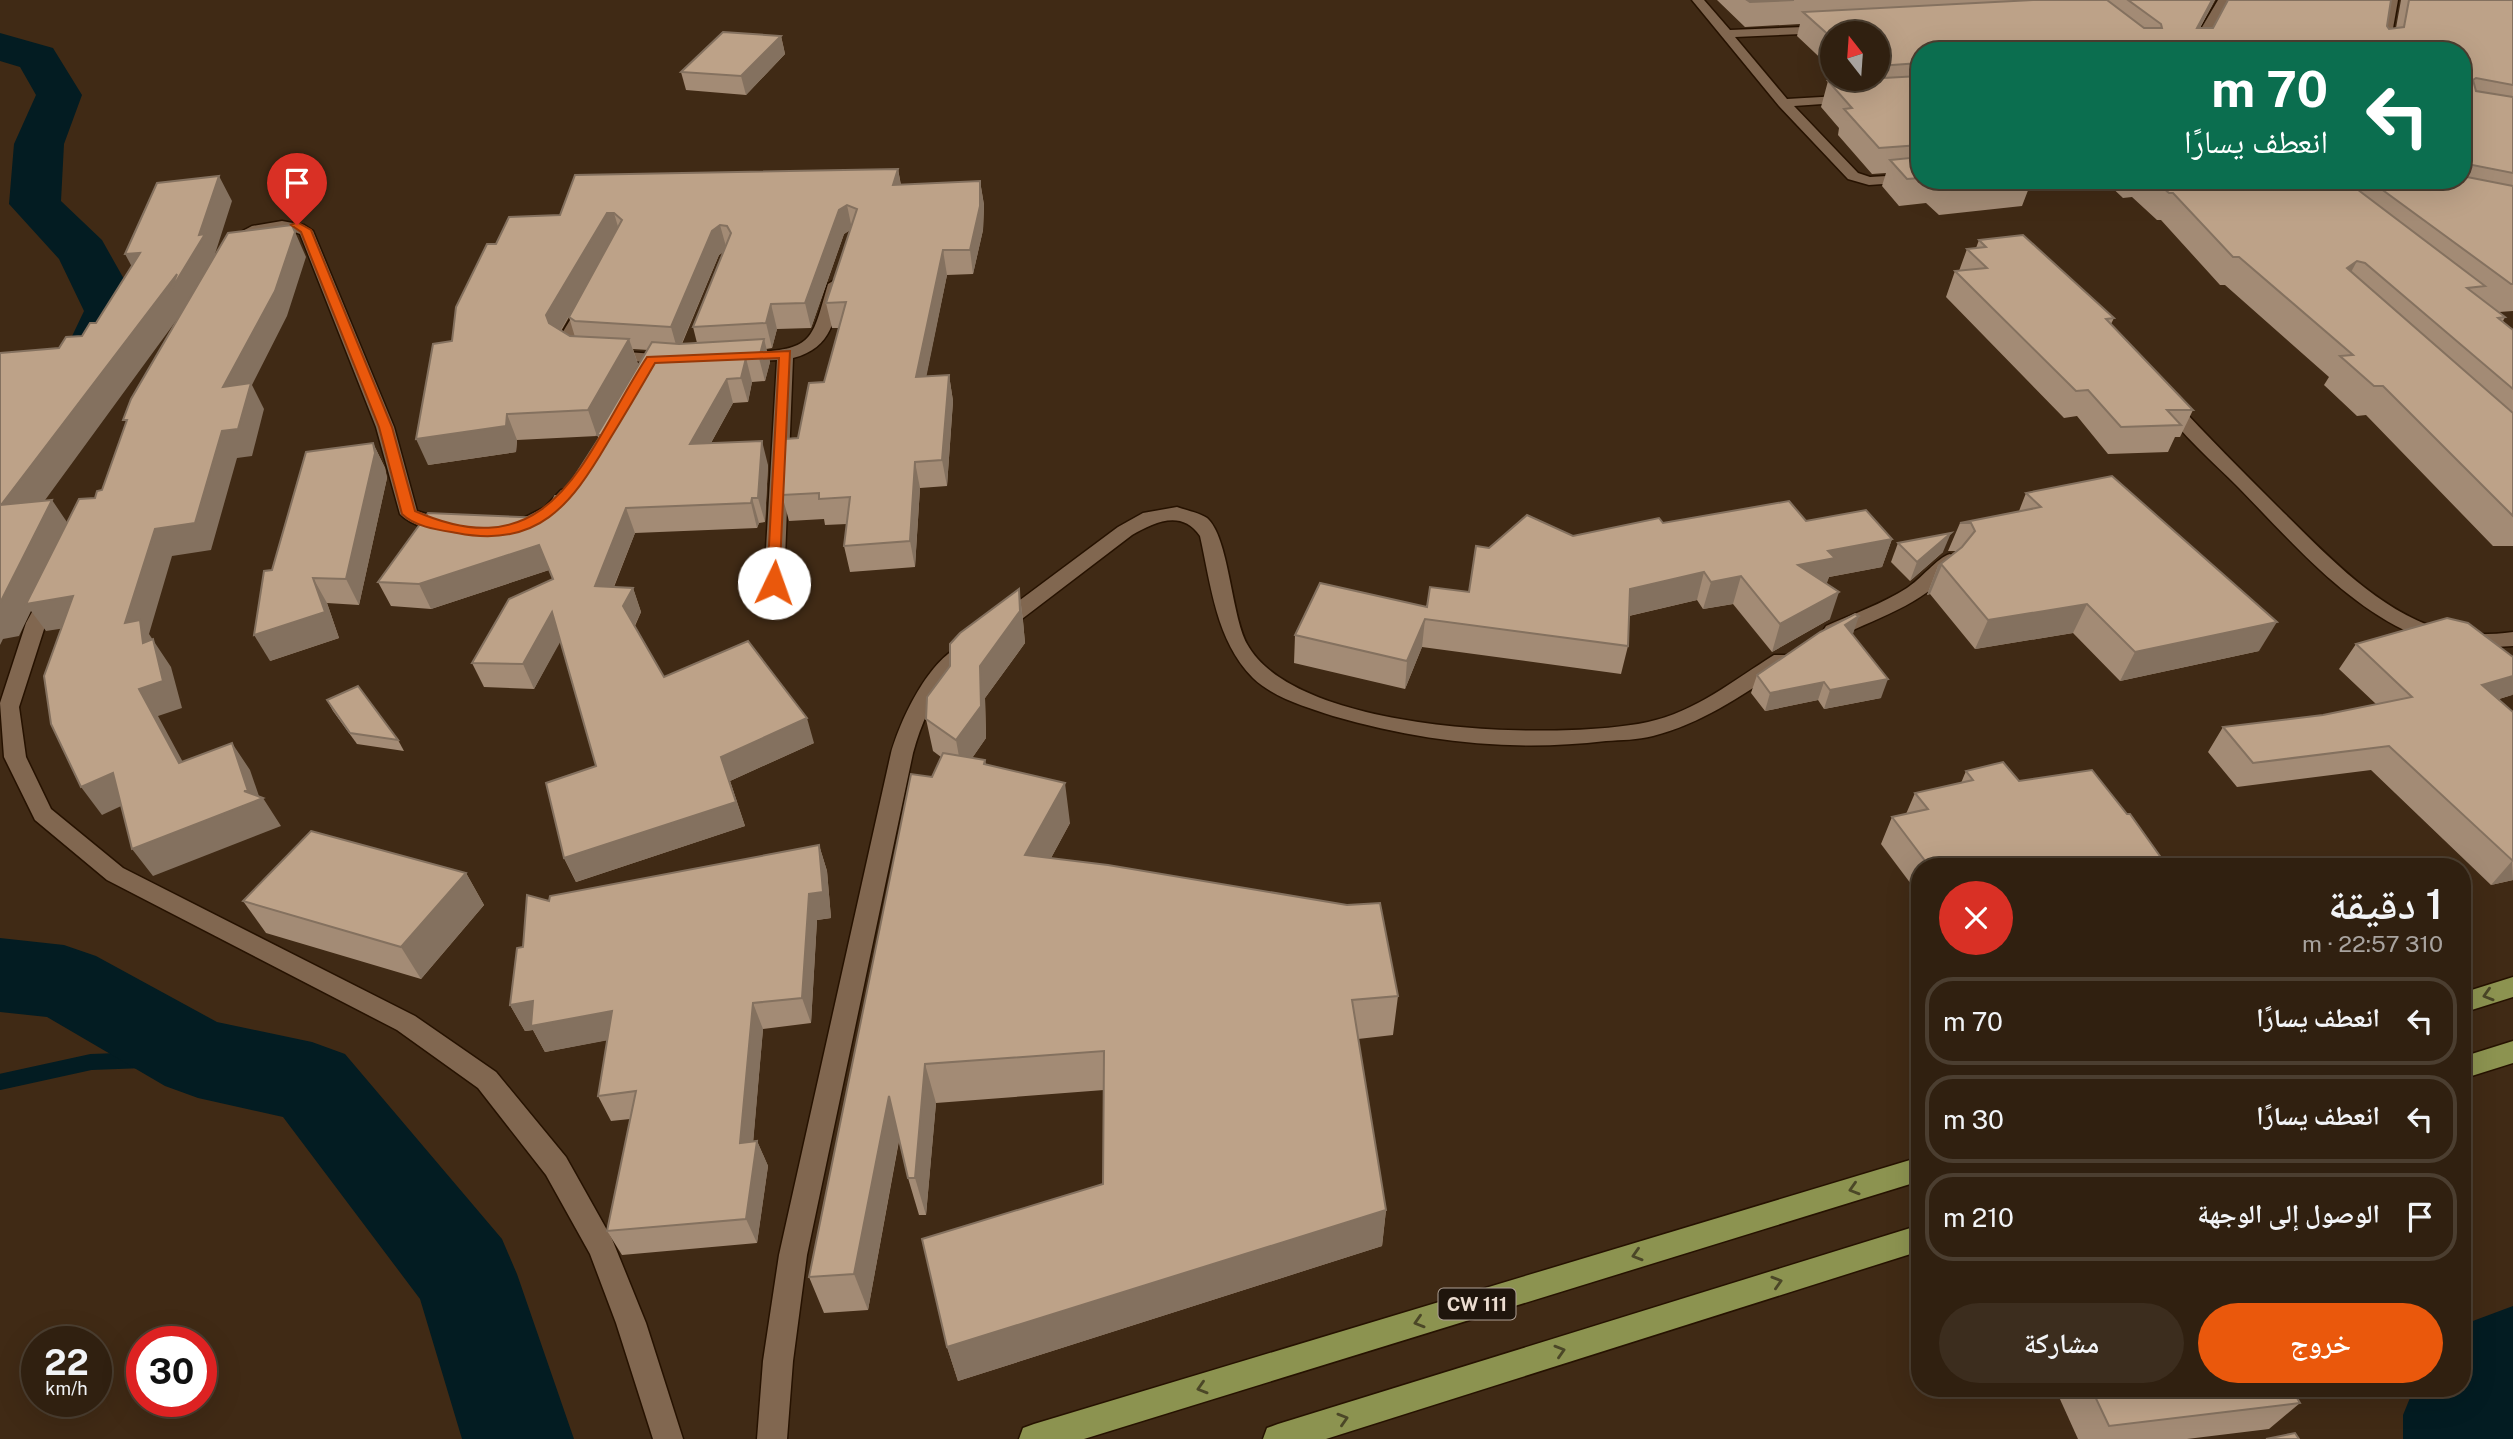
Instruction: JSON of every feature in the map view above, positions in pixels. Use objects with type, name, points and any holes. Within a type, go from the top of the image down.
[{"type":"highway","points":[[2471,1000],[2513,987]]},
{"type":"highway","points":[[2471,1065],[2513,1052]]},
{"type":"highway","name":"CW 111","points":[[1034,1439],[1911,1172]]},
{"type":"highway","points":[[1278,1439],[1911,1241]]},
{"type":"street","points":[[1698,0],[1784,103],[1857,178],[1869,181],[1911,179]]},
{"type":"street","points":[[2199,42],[2223,2],[2208,0]]},
{"type":"street","points":[[2385,42],[2392,0]]},
{"type":"street","points":[[1726,34],[1820,29]]},
{"type":"street","points":[[1784,103],[1865,97]]},
{"type":"street","points":[[229,258],[243,234],[283,224],[297,225],[306,230],[385,427],[409,514],[433,524],[468,531]]},
{"type":"street","points":[[724,358],[785,354],[806,348],[818,337],[840,273]]},
{"type":"street","points":[[593,291],[566,340],[567,346],[579,354],[687,360]]},
{"type":"street","points":[[774,583],[785,354]]},
{"type":"street","points":[[638,382],[652,359]]},
{"type":"street","points":[[2157,393],[2204,444],[2320,559],[2364,595],[2432,634],[2487,642],[2513,639]]},
{"type":"street","points":[[491,533],[513,531],[551,511],[583,473]]},
{"type":"street","points":[[772,1439],[778,1361],[793,1255],[910,722],[926,694],[957,658],[1125,531],[1149,517],[1177,513],[1200,522],[1209,536],[1224,606],[1238,646],[1261,674],[1303,699],[1384,723],[1471,737],[1577,737],[1650,729],[1699,712],[1805,644],[1922,589],[1939,575],[1952,558]]},
{"type":"street","points":[[61,573],[36,623],[9,707],[15,757],[43,814],[115,874],[406,1023],[486,1080],[556,1166],[602,1248],[631,1323],[668,1439]]},
{"type":"building","points":[[1747,0],[1794,0],[1750,2]]},
{"type":"building","points":[[2033,0],[2107,0],[2144,28],[2162,28],[2161,24],[2128,0],[2212,0],[2197,28],[2213,28],[2228,0],[2391,0],[2387,26],[2389,29],[2404,27],[2409,0],[2513,0],[2513,85],[2476,78],[2473,80],[2476,91],[2513,97],[2513,173],[2471,165],[2471,42],[1911,42],[1911,64],[1890,65],[1890,21],[1820,21],[1820,27],[1803,12]]},
{"type":"building","points":[[723,32],[781,36],[741,76],[681,72]]},
{"type":"building","points":[[1911,76],[1911,146],[1879,148],[1844,109],[1852,108],[1837,91],[1890,91],[1890,78]]},
{"type":"building","points":[[1911,158],[1911,179],[1907,179],[1890,160]]},
{"type":"building","points":[[898,169],[893,185],[980,181],[980,206],[970,250],[943,250],[916,377],[949,375],[942,460],[915,462],[910,541],[844,546],[850,497],[819,499],[819,493],[782,495],[785,439],[798,438],[809,383],[824,382],[846,302],[826,303],[857,209],[847,205],[839,210],[805,303],[771,304],[766,323],[693,327],[731,233],[727,226],[720,225],[712,231],[671,327],[575,321],[569,317],[622,220],[614,213],[607,213],[546,315],[549,323],[570,336],[629,339],[588,410],[507,414],[506,426],[416,439],[433,344],[452,341],[456,307],[487,244],[496,244],[509,217],[560,215],[575,175]]},
{"type":"building","points":[[219,176],[199,235],[205,234],[169,293],[177,274],[1,505],[52,500],[0,603],[0,353],[59,348],[66,337],[82,336],[90,323],[96,323],[140,253],[125,254],[157,183]]},
{"type":"building","points":[[2471,178],[2513,186],[2511,284],[2381,189],[2471,189]]},
{"type":"building","points":[[2164,189],[2357,189],[2485,286],[2467,288],[2505,317],[2498,318],[2513,330],[2513,389],[2365,263],[2357,261],[2347,268],[2513,413],[2513,516],[2383,386],[2374,386],[2340,356],[2353,355],[2239,257],[2233,257],[2173,193]]},
{"type":"building","points":[[292,225],[295,232],[275,291],[223,387],[251,383],[238,429],[222,431],[195,523],[155,529],[125,623],[140,620],[143,643],[153,639],[163,681],[139,689],[179,763],[232,743],[248,791],[244,791],[263,798],[132,849],[113,773],[81,787],[51,724],[44,676],[73,596],[26,604],[79,499],[95,498],[97,491],[102,490],[127,420],[123,420],[131,399],[228,233]]},
{"type":"building","points":[[2023,235],[2114,318],[2106,319],[2193,410],[2167,410],[2181,425],[2121,427],[2088,390],[2076,391],[1955,271],[1987,268],[1967,249],[1986,247],[1979,240]]},
{"type":"building","points":[[764,339],[759,358],[746,358],[741,378],[727,379],[690,444],[762,441],[758,498],[752,498],[751,503],[626,508],[595,586],[633,588],[623,606],[664,677],[748,641],[807,718],[721,757],[736,802],[564,858],[546,783],[596,766],[552,612],[523,664],[472,663],[509,599],[553,579],[539,545],[419,584],[378,582],[428,513],[545,518],[555,496],[562,496],[601,435],[597,435],[652,342],[679,344]]},
{"type":"building","points":[[373,443],[375,453],[346,579],[313,578],[325,612],[254,635],[264,571],[272,570],[306,452]]},
{"type":"building","points":[[2112,476],[2277,622],[2135,652],[2087,604],[1988,620],[1942,565],[1938,566],[1962,547],[1975,531],[1971,523],[1960,523],[2041,507],[2026,493]]},
{"type":"building","points":[[1789,501],[1806,521],[1866,510],[1892,539],[1828,551],[1835,558],[1798,565],[1839,592],[1780,624],[1741,576],[1711,582],[1704,572],[1630,589],[1628,646],[1425,619],[1407,661],[1295,635],[1320,583],[1427,607],[1430,587],[1469,592],[1476,546],[1489,548],[1527,515],[1573,536],[1659,518],[1663,523]]},
{"type":"building","points":[[1951,533],[1917,562],[1898,543]]},
{"type":"building","points":[[1019,589],[1020,611],[980,666],[981,706],[956,740],[926,719],[927,697],[950,666],[950,644],[960,633]]},
{"type":"building","points":[[1855,614],[1859,616],[1845,625],[1888,679],[1830,690],[1824,682],[1770,693],[1757,675],[1820,632]]},
{"type":"building","points":[[2447,618],[2468,623],[2513,657],[2513,676],[2482,685],[2513,712],[2513,861],[2389,746],[2253,763],[2223,727],[2323,715],[2412,697],[2356,644]]},
{"type":"building","points":[[358,686],[398,740],[350,733],[327,700]]},
{"type":"building","points":[[943,753],[985,760],[984,764],[1065,783],[1025,855],[1108,865],[1347,905],[1380,903],[1398,996],[1352,1000],[1386,1210],[947,1347],[922,1239],[1103,1184],[1104,1051],[925,1064],[915,1178],[908,1178],[889,1096],[854,1274],[809,1277],[911,774],[932,777]]},
{"type":"building","points":[[2003,762],[2019,781],[2092,770],[2127,814],[2130,814],[2161,858],[1923,858],[1892,817],[1928,809],[1915,793],[1973,780],[1966,771]]},
{"type":"building","points":[[311,831],[466,873],[401,947],[243,901]]},
{"type":"building","points":[[819,845],[823,892],[809,894],[802,998],[753,1003],[740,1143],[757,1141],[746,1219],[607,1231],[636,1091],[598,1096],[612,1011],[531,1026],[533,1001],[510,1005],[517,948],[523,947],[527,895],[549,901],[550,896]]},
{"type":"building","points":[[2095,1397],[2296,1397],[2300,1403],[2109,1426]]},
{"type":"building","points":[[2295,1433],[2299,1439],[2266,1439]]},
{"type":"waterway","points":[[0,46],[37,58],[59,95],[39,144],[35,204],[83,252],[113,311],[89,362],[39,406],[0,431]]},
{"type":"waterway","points":[[0,975],[64,982],[198,1058],[312,1083],[465,1274],[518,1439]]},
{"type":"waterway","points":[[0,1082],[91,1062],[198,1058]]},
{"type":"waterway","points":[[2471,1390],[2480,1372],[2513,1360]]},
{"type":"waterway","points":[[2459,1439],[2458,1415],[2467,1397]]},
{"type":"route","points":[[297,225],[306,230],[385,427],[409,514],[433,524],[479,533],[513,531],[551,511],[576,484],[652,359],[687,360],[785,354],[774,583]]}]
